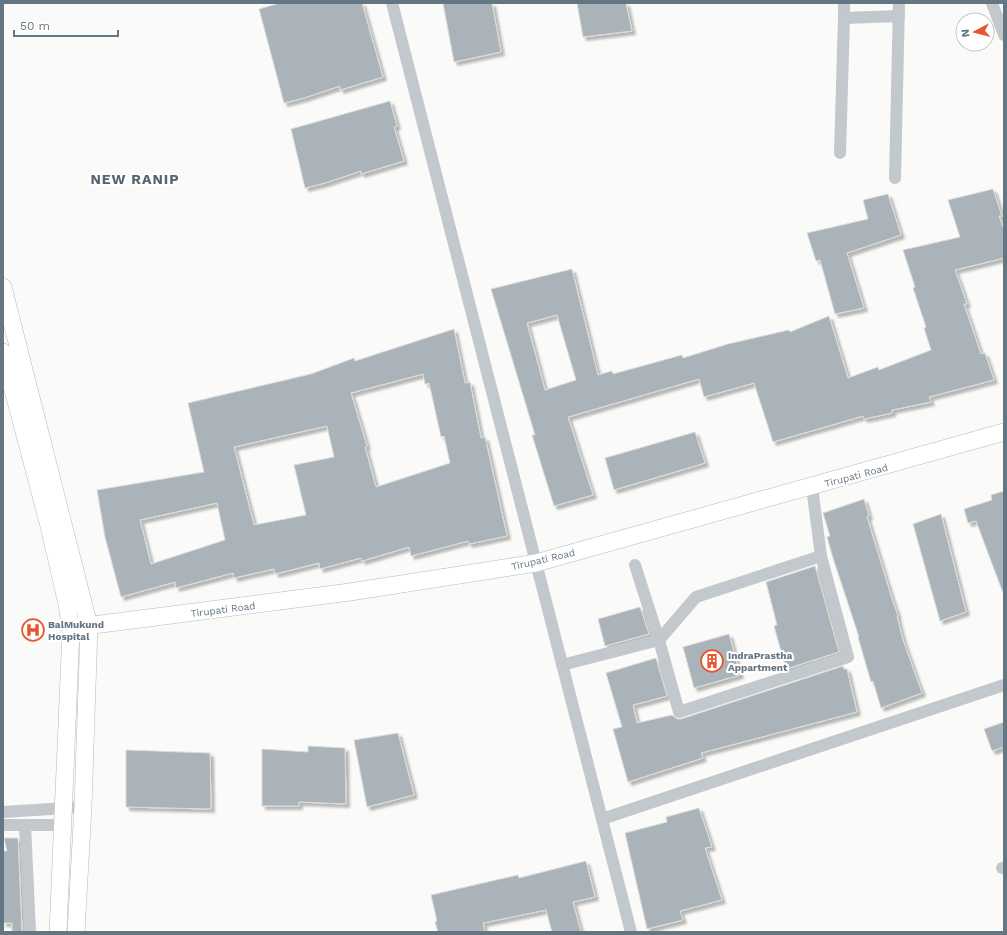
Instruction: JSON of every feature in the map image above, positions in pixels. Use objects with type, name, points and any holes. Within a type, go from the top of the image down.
[{"type":"street","points":[[392,3],[631,932]]},
{"type":"street","points":[[840,153],[844,3]]},
{"type":"street","points":[[895,178],[899,3]]},
{"type":"street","points":[[992,3],[1004,35]]},
{"type":"street","points":[[844,18],[899,16]]},
{"type":"street","points":[[3,287],[89,626],[83,807],[76,932]]},
{"type":"street","points":[[3,352],[52,542],[67,604],[70,628],[58,932]]},
{"type":"street","name":"Tirupati Road","points":[[70,628],[350,592],[536,563],[812,487],[1004,432]]},
{"type":"street","points":[[636,565],[679,712],[848,657],[821,556],[812,487]]},
{"type":"street","points":[[562,665],[659,640],[696,597],[821,556]]},
{"type":"street","points":[[602,819],[1004,685]]},
{"type":"street","points":[[3,825],[25,825],[63,817],[83,807]]},
{"type":"street","points":[[3,812],[63,817]]},
{"type":"street","points":[[25,825],[30,932]]},
{"type":"building","points":[[280,3],[362,3],[383,77],[340,90],[340,86],[284,103],[259,9]]},
{"type":"building","points":[[443,3],[492,3],[501,52],[454,62]]},
{"type":"building","points":[[577,3],[626,3],[632,31],[583,37]]},
{"type":"building","points":[[390,101],[397,126],[394,127],[404,161],[361,174],[361,171],[305,188],[291,129]]},
{"type":"building","points":[[993,189],[1002,216],[999,216],[1004,230],[1004,258],[955,270],[967,304],[964,304],[981,354],[985,353],[994,380],[929,397],[931,402],[892,410],[892,413],[864,419],[863,416],[773,442],[754,383],[704,397],[699,379],[568,417],[593,495],[554,506],[532,435],[535,435],[491,289],[572,269],[598,375],[612,371],[613,374],[682,355],[683,358],[728,344],[789,330],[790,332],[829,316],[848,378],[878,367],[879,370],[931,350],[924,328],[926,327],[913,288],[915,287],[903,250],[960,237],[948,200]],"holes":[[[557,315],[576,380],[545,390],[527,323]]]},
{"type":"building","points":[[888,194],[901,235],[847,253],[864,308],[835,314],[820,260],[816,261],[807,233],[868,219],[863,200]]},
{"type":"building","points":[[454,329],[465,383],[470,382],[481,438],[485,437],[507,536],[469,544],[468,541],[411,556],[409,547],[362,561],[361,558],[320,569],[319,563],[275,574],[274,569],[234,578],[233,573],[176,588],[175,582],[121,597],[105,537],[97,490],[204,472],[188,403],[311,374],[354,358],[355,361]],"holes":[[[423,374],[425,384],[429,383],[441,437],[444,436],[450,463],[376,487],[365,447],[367,446],[351,393]],[[327,426],[334,457],[294,465],[306,515],[254,525],[234,447]],[[217,503],[225,540],[151,564],[140,520]]]},
{"type":"building","points":[[695,432],[705,463],[614,490],[605,458]]},
{"type":"building","points":[[1004,491],[1003,593],[976,521],[968,523],[964,509],[992,500],[991,495]]},
{"type":"building","points":[[864,499],[869,516],[867,517],[898,616],[903,640],[922,693],[881,708],[873,681],[871,682],[859,637],[833,558],[827,537],[830,536],[823,513]]},
{"type":"building","points":[[941,514],[966,612],[940,621],[913,524]]},
{"type":"building","points":[[815,566],[839,652],[786,669],[774,626],[777,625],[766,582]]},
{"type":"building","points":[[640,607],[649,634],[605,646],[598,619]]},
{"type":"building","name":"IndraPrastha Appartment","points":[[729,634],[740,675],[694,688],[683,647]]},
{"type":"building","points":[[656,658],[667,696],[633,705],[637,723],[672,715],[677,719],[681,719],[843,666],[844,669],[847,669],[857,712],[701,753],[703,758],[628,782],[613,729],[622,727],[606,673]]},
{"type":"building","points":[[1004,722],[1004,747],[992,751],[984,729]]},
{"type":"building","points":[[398,733],[414,795],[367,807],[354,740]]},
{"type":"building","points":[[308,746],[345,748],[346,804],[299,802],[299,806],[262,806],[262,749],[308,752]]},
{"type":"building","points":[[126,750],[210,753],[211,809],[126,807]]},
{"type":"building","points":[[699,808],[712,847],[705,848],[722,900],[680,911],[683,920],[647,929],[625,833],[667,822],[666,817]]},
{"type":"building","points":[[4,838],[18,838],[22,932],[12,932],[12,923],[3,923],[3,851],[7,851]]},
{"type":"building","points":[[586,861],[595,897],[573,902],[581,932],[552,932],[546,910],[483,923],[485,932],[438,932],[431,895],[518,875],[519,878]]},
{"type":"place","name":"BalMukund Hospital","points":[[33,630]]},
{"type":"place","name":"IndraPrastha Appartment","points":[[712,661]]},
{"type":"district","name":"NEW RANIP","points":[[135,179]]}]
